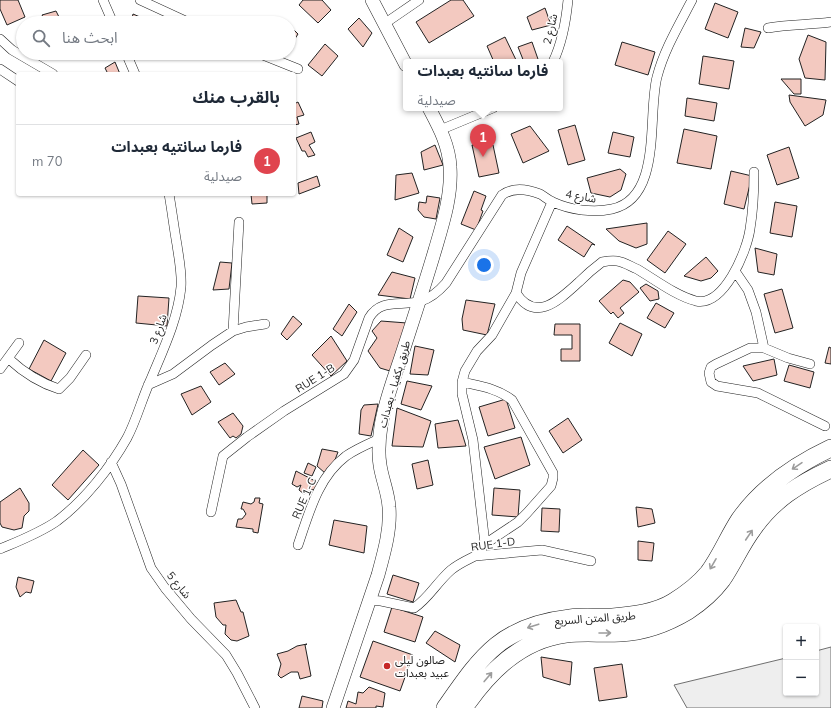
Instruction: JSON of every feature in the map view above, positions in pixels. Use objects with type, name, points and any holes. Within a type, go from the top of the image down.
[{"type":"highway","name":"طريق المتن السريع","points":[[446,708],[473,668],[484,656],[496,645],[519,630],[546,622],[571,618],[601,618],[641,614],[672,603],[693,588],[708,572],[739,520],[759,496],[799,464],[831,448]]},
{"type":"highway","name":"طريق المتن السريع","points":[[464,708],[490,674],[508,658],[528,646],[565,634],[621,633],[647,629],[688,611],[706,597],[721,581],[754,528],[774,504],[792,490],[831,469]]},
{"type":"main road","points":[[372,0],[403,59]]},
{"type":"main road","name":"طريق بكفيا - بعبدات","points":[[333,708],[384,556],[390,521],[388,495],[380,465],[379,439],[387,398],[419,302],[442,224],[450,182],[450,166],[447,147],[430,111]]},
{"type":"street","points":[[103,0],[110,16]]},
{"type":"street","points":[[140,0],[175,16]]},
{"type":"street","points":[[384,24],[419,0]]},
{"type":"street","name":"شارع 2","points":[[554,59],[562,34],[568,0]]},
{"type":"street","name":"شارع 4","points":[[419,302],[436,293],[446,283],[497,202],[508,191],[514,189],[524,190],[540,194],[552,202],[586,210],[598,211],[621,206],[635,196],[643,182],[648,162],[657,78],[670,42],[692,0]]},
{"type":"street","points":[[768,28],[785,24],[815,24],[831,22]]},
{"type":"street","points":[[0,38],[16,52]]},
{"type":"street","points":[[29,60],[50,72]]},
{"type":"street","points":[[129,60],[134,72]]},
{"type":"street","points":[[276,60],[298,69]]},
{"type":"street","points":[[0,69],[14,79]]},
{"type":"street","points":[[0,79],[14,79]]},
{"type":"street","points":[[440,130],[486,111]]},
{"type":"street","points":[[516,293],[521,301],[531,306],[549,306],[562,298],[602,262],[618,261],[626,263],[667,288],[694,300],[701,302],[709,300],[717,295],[725,285],[744,252],[750,230],[754,172]]},
{"type":"street","name":"شارع 3","points":[[0,549],[41,531],[57,521],[80,500],[111,462],[127,438],[175,318],[181,287],[181,272],[169,196]]},
{"type":"street","points":[[485,544],[473,440],[462,394],[462,382],[465,371],[477,351],[492,335],[516,293],[521,273],[552,202]]},
{"type":"street","points":[[233,331],[239,222]]},
{"type":"street","points":[[735,270],[748,290],[756,312],[764,348]]},
{"type":"street","name":"RUE 1-B","points":[[212,512],[223,456],[278,415],[344,374],[354,360],[369,318],[376,309],[388,304],[419,302]]},
{"type":"street","points":[[148,385],[173,374],[233,331],[265,324]]},
{"type":"street","points":[[0,369],[9,359],[19,343]]},
{"type":"street","points":[[810,364],[788,358],[764,348],[750,348],[711,367],[709,373],[711,382],[717,386],[727,389],[758,393],[826,426]]},
{"type":"street","points":[[9,359],[20,369],[51,387],[58,389],[70,378],[86,355]]},
{"type":"street","points":[[462,382],[495,390],[505,394],[512,400],[553,473],[551,486],[527,513],[518,522],[485,544],[475,556]]},
{"type":"street","name":"RUE 1-C","points":[[298,545],[312,504],[324,480],[346,457],[359,448],[379,439]]},
{"type":"street","name":"شارع 5","points":[[111,462],[121,484],[150,568],[200,629],[226,655],[238,673],[255,708]]},
{"type":"street","name":"RUE 1-D","points":[[369,600],[414,608],[421,603],[450,570],[465,560],[475,556],[542,550],[591,561]]},
{"type":"shaded area","points":[[831,647],[831,708],[687,708],[674,685],[783,659],[783,696],[819,696],[819,650]]},
{"type":"building","points":[[0,0],[18,0],[25,16],[16,16],[16,21],[7,25],[0,9]]},
{"type":"building","points":[[303,0],[322,0],[331,10],[318,23],[299,5]]},
{"type":"building","points":[[451,0],[463,0],[474,16],[429,43],[416,22]]},
{"type":"building","points":[[715,3],[738,12],[728,38],[705,29]]},
{"type":"building","points":[[545,8],[551,25],[532,30],[527,17]]},
{"type":"building","points":[[56,11],[58,16],[42,16]]},
{"type":"building","points":[[359,18],[372,33],[363,47],[348,29]]},
{"type":"building","points":[[745,28],[761,32],[754,48],[741,47]]},
{"type":"building","points":[[808,35],[826,42],[825,80],[805,78],[799,59]]},
{"type":"building","points":[[505,37],[516,59],[493,59],[487,46]]},
{"type":"building","points":[[532,42],[538,59],[523,59],[518,47]]},
{"type":"building","points":[[622,42],[655,52],[648,75],[615,65]]},
{"type":"building","points":[[325,44],[338,56],[322,76],[308,65]]},
{"type":"building","points":[[703,56],[734,61],[729,89],[699,84]]},
{"type":"building","points":[[115,62],[119,72],[107,72],[105,68]]},
{"type":"building","points":[[781,79],[801,79],[801,94],[794,94]]},
{"type":"building","points":[[789,95],[826,100],[823,115],[805,126],[790,102]]},
{"type":"building","points":[[687,98],[717,103],[714,121],[685,116]]},
{"type":"building","points":[[298,102],[304,115],[297,117],[299,124],[296,125],[296,103]]},
{"type":"building","points":[[575,125],[585,160],[568,165],[558,130]]},
{"type":"building","points":[[530,126],[549,151],[523,163],[511,134]]},
{"type":"building","points":[[684,129],[717,136],[711,169],[677,163]]},
{"type":"building","points":[[311,132],[315,142],[309,145],[315,155],[308,157],[305,151],[302,151],[296,138]]},
{"type":"building","points":[[613,132],[634,137],[630,157],[608,153]]},
{"type":"building","points":[[435,145],[443,165],[424,170],[421,152]]},
{"type":"building","points":[[472,145],[493,145],[499,173],[479,177]]},
{"type":"building","points":[[789,147],[799,178],[777,185],[767,155]]},
{"type":"building","points":[[620,169],[626,174],[621,190],[610,197],[591,193],[587,178]]},
{"type":"building","points":[[731,171],[752,176],[744,209],[724,204]]},
{"type":"building","points":[[412,173],[419,193],[395,200],[396,175]]},
{"type":"building","points":[[317,176],[320,186],[299,194],[298,183]]},
{"type":"building","points":[[474,191],[486,196],[481,210],[483,211],[476,230],[461,224]]},
{"type":"building","points":[[251,196],[267,196],[267,203],[252,204]]},
{"type":"building","points":[[427,196],[440,198],[436,219],[424,217],[418,210],[419,202],[426,203]]},
{"type":"building","points":[[775,202],[797,206],[792,237],[770,233]]},
{"type":"building","points":[[647,223],[647,244],[636,248],[619,241],[606,229]]},
{"type":"building","points":[[567,226],[595,245],[592,244],[584,257],[558,240]]},
{"type":"building","points":[[399,228],[413,237],[403,262],[387,255]]},
{"type":"building","points":[[668,231],[686,244],[665,273],[647,260]]},
{"type":"building","points":[[755,248],[777,254],[774,275],[758,272]]},
{"type":"building","points":[[706,257],[718,271],[711,278],[701,281],[684,276]]},
{"type":"building","points":[[220,262],[232,263],[229,289],[213,290]]},
{"type":"building","points":[[392,272],[415,278],[410,299],[378,295]]},
{"type":"building","points":[[623,280],[630,282],[639,292],[620,308],[624,313],[618,318],[613,312],[611,314],[599,301]]},
{"type":"building","points":[[646,284],[658,291],[659,299],[650,301],[640,288]]},
{"type":"building","points":[[782,289],[793,328],[775,333],[764,294]]},
{"type":"building","points":[[138,296],[169,298],[167,326],[136,323]]},
{"type":"building","points":[[466,300],[495,304],[487,335],[463,330],[462,319]]},
{"type":"building","points":[[656,303],[674,313],[665,328],[647,318]]},
{"type":"building","points":[[349,304],[357,312],[342,336],[333,329]]},
{"type":"building","points":[[293,316],[302,324],[287,340],[281,334]]},
{"type":"building","points":[[381,321],[407,323],[390,371],[380,368],[368,351],[377,338],[372,331]]},
{"type":"building","points":[[620,323],[642,334],[632,356],[609,343]]},
{"type":"building","points":[[555,324],[580,324],[580,361],[561,361],[561,349],[572,349],[572,335],[554,335]]},
{"type":"building","points":[[331,336],[347,361],[331,376],[312,355]]},
{"type":"building","points":[[44,340],[66,353],[51,381],[29,369]]},
{"type":"building","points":[[415,346],[434,350],[428,375],[410,374]]},
{"type":"building","points":[[829,347],[831,348],[831,364],[825,363]]},
{"type":"building","points":[[774,359],[777,375],[753,381],[743,366]]},
{"type":"building","points":[[225,363],[235,374],[219,385],[210,372]]},
{"type":"building","points":[[789,365],[814,372],[810,388],[784,381]]},
{"type":"building","points":[[407,381],[432,386],[421,410],[401,404]]},
{"type":"building","points":[[201,386],[211,402],[192,415],[181,394]]},
{"type":"building","points":[[506,399],[515,428],[488,436],[479,407]]},
{"type":"building","points":[[378,404],[371,436],[359,434],[361,410],[364,405]]},
{"type":"building","points":[[397,408],[431,421],[423,447],[392,446]]},
{"type":"building","points":[[233,413],[243,426],[241,434],[236,438],[233,436],[230,438],[218,422]]},
{"type":"building","points":[[568,418],[582,440],[563,453],[549,431]]},
{"type":"building","points":[[458,420],[466,446],[438,448],[435,424]]},
{"type":"building","points":[[521,437],[530,465],[495,479],[484,447]]},
{"type":"building","points":[[322,449],[338,452],[333,465],[325,473],[317,466]]},
{"type":"building","points":[[83,450],[99,465],[68,500],[52,485]]},
{"type":"building","points":[[428,460],[433,485],[417,489],[412,464]]},
{"type":"building","points":[[308,463],[316,467],[312,476],[304,473]]},
{"type":"building","points":[[296,471],[317,482],[317,489],[311,490],[304,494],[299,490],[301,485],[297,487],[292,484]]},
{"type":"building","points":[[20,488],[29,503],[29,511],[24,516],[22,528],[14,530],[2,527],[0,523],[0,502]]},
{"type":"building","points":[[494,488],[520,490],[518,517],[492,515]]},
{"type":"building","points":[[255,498],[260,498],[259,503],[263,504],[258,533],[253,532],[253,529],[236,527],[238,519],[242,519],[246,514],[243,509],[241,509],[243,502],[251,504],[254,502]]},
{"type":"building","points":[[636,507],[652,509],[655,523],[638,527]]},
{"type":"building","points":[[542,508],[560,509],[559,532],[541,531]]},
{"type":"building","points":[[334,520],[367,526],[364,553],[329,545]]},
{"type":"building","points":[[638,541],[654,543],[652,561],[638,560]]},
{"type":"building","points":[[393,575],[419,583],[413,602],[387,594]]},
{"type":"building","points":[[18,577],[34,581],[31,593],[26,592],[20,597],[16,587]]},
{"type":"building","points":[[236,600],[241,612],[243,612],[249,636],[237,641],[231,640],[225,634],[226,625],[223,625],[216,617],[214,603]]},
{"type":"building","points":[[392,607],[423,617],[415,642],[384,632]]},
{"type":"building","points":[[435,631],[460,645],[455,662],[426,643]]},
{"type":"building","name":"صالون ليلى عبيد بعبدات","points":[[373,641],[413,655],[400,691],[360,677]]},
{"type":"building","points":[[307,644],[305,645],[311,676],[300,679],[298,672],[291,672],[281,678],[278,675],[281,664],[277,654],[288,651],[297,646]]},
{"type":"building","points":[[541,657],[572,662],[570,685],[543,677]]},
{"type":"building","points":[[622,664],[627,697],[599,701],[594,668]]},
{"type":"building","points":[[369,687],[385,693],[383,707],[346,708],[348,701],[356,704],[358,692],[363,693]]},
{"type":"building","points":[[302,696],[323,701],[322,708],[299,708]]},
{"type":"place","name":"فارما سانتيه بعبدات","points":[[483,157]]},
{"type":"place","name":"صالون ليلى عبيد بعبدات","points":[[387,666]]}]
